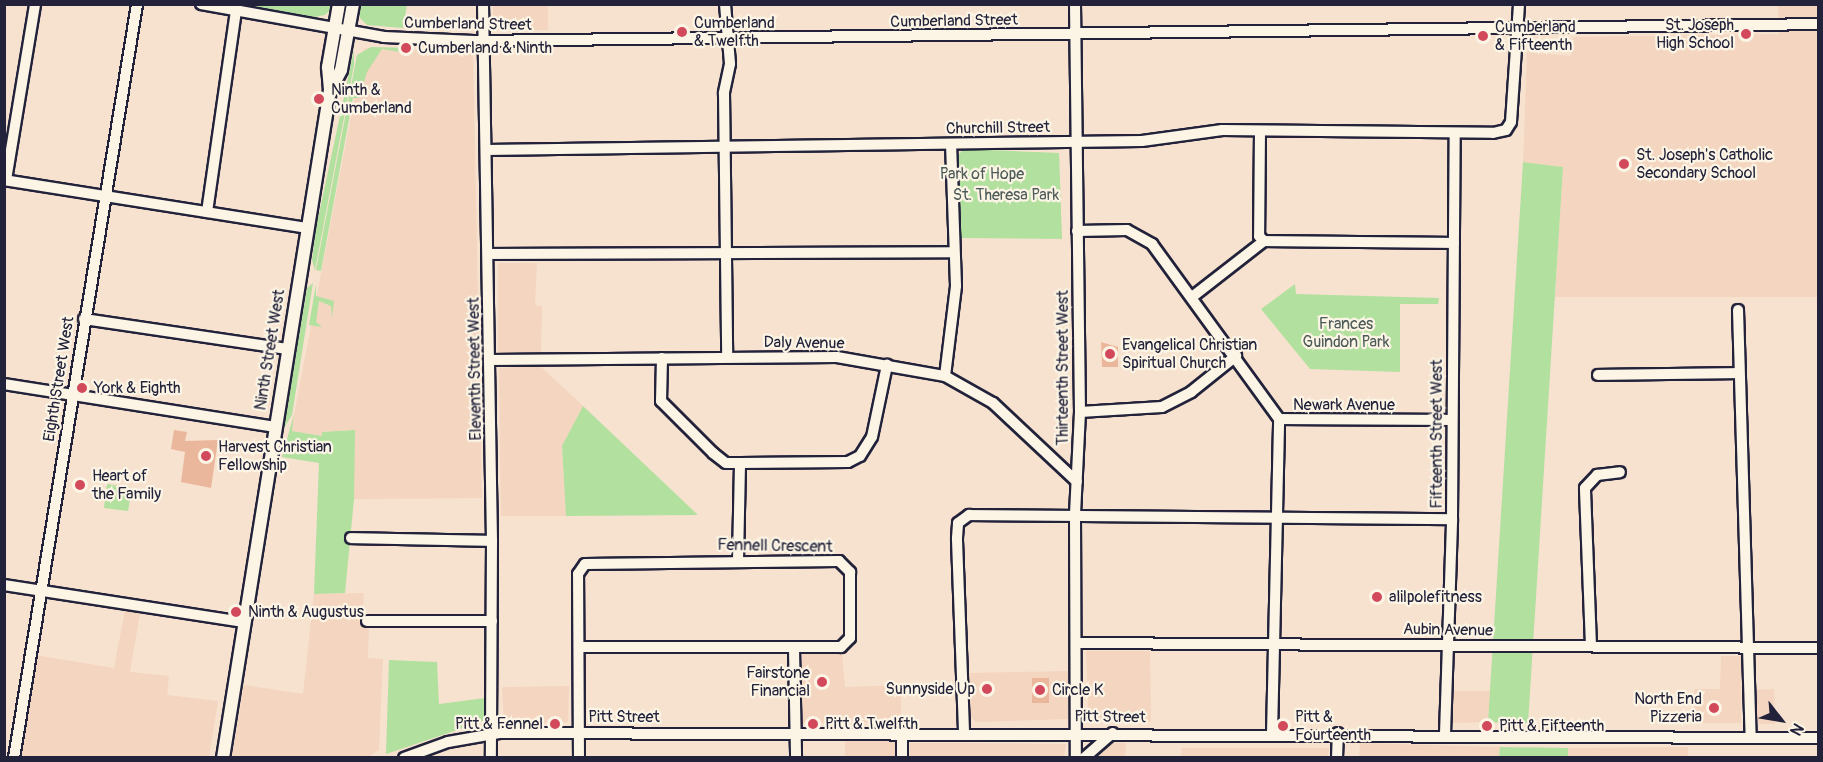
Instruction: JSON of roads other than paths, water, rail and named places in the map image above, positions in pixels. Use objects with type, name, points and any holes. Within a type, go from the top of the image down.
[{"type":"main road","name":"Ninth Street West","points":[[223,758],[242,622],[306,228],[330,90],[341,70],[342,29],[339,4]]},
{"type":"main road","name":"Ninth Street West","points":[[342,29],[353,4]]},
{"type":"street","points":[[35,4],[5,180],[306,228]]},
{"type":"street","name":"Eighth Street West","points":[[14,758],[137,4]]},
{"type":"street","name":"Cumberland Street","points":[[201,4],[384,37],[483,41],[1818,24]]},
{"type":"street","name":"Eleventh Street West","points":[[483,4],[489,254],[492,541],[491,758]]},
{"type":"street","points":[[725,4],[728,39],[723,146],[727,357]]},
{"type":"street","name":"Thirteenth Street West","points":[[1075,4],[1080,412],[1075,516],[1078,643],[1076,758]]},
{"type":"street","points":[[1518,28],[1519,4]]},
{"type":"street","points":[[207,212],[236,10]]},
{"type":"street","name":"Churchill Street","points":[[486,150],[1077,142],[1260,131],[1493,133],[1508,127],[1518,28]]},
{"type":"street","points":[[1260,131],[1259,236],[1264,241]]},
{"type":"street","name":"Fifteenth Street West","points":[[1444,734],[1452,519],[1455,134]]},
{"type":"street","points":[[945,376],[956,286],[951,144]]},
{"type":"street","name":"Newark Avenue","points":[[1077,231],[1127,230],[1152,244],[1279,419],[1452,420]]},
{"type":"street","points":[[1192,297],[1264,241],[1454,243]]},
{"type":"street","points":[[489,254],[954,252]]},
{"type":"street","points":[[1738,310],[1746,648],[1751,737]]},
{"type":"street","points":[[84,319],[286,349]]},
{"type":"street","name":"Daly Avenue","points":[[490,360],[837,357],[945,376],[993,403],[1077,482]]},
{"type":"street","points":[[1080,412],[1162,407],[1191,392],[1236,357]]},
{"type":"street","points":[[662,358],[661,401],[726,463],[848,462],[860,456],[872,437],[886,365]]},
{"type":"street","points":[[1598,375],[1739,373]]},
{"type":"street","points":[[4,384],[274,427]]},
{"type":"street","points":[[1272,734],[1279,518],[1279,419]]},
{"type":"street","points":[[738,560],[740,463]]},
{"type":"street","points":[[1591,646],[1586,488],[1597,475],[1620,472]]},
{"type":"street","points":[[964,731],[958,523],[969,514],[1452,519]]},
{"type":"street","points":[[351,538],[492,541]]},
{"type":"street","name":"Fennell Crescent","points":[[579,758],[578,574],[585,564],[738,560],[839,561],[848,567],[849,642],[841,647],[794,649],[580,647]]},
{"type":"street","points":[[4,585],[242,622]]},
{"type":"street","points":[[368,621],[492,621]]},
{"type":"street","name":"Aubin Avenue","points":[[1078,643],[1818,648]]},
{"type":"street","points":[[794,649],[796,758]]},
{"type":"street","name":"Pitt Street","points":[[404,758],[490,733],[1078,731],[1818,738]]},
{"type":"street","points":[[902,732],[902,758]]},
{"type":"street","points":[[1084,758],[1114,733]]},
{"type":"street","points":[[1337,758],[1338,733]]},
{"type":"place","name":"Cumberland & Twelfth","points":[[682,32]]},
{"type":"place","name":"St. Joseph High School","points":[[1746,34]]},
{"type":"place","name":"Cumberland & Fifteenth","points":[[1483,36]]},
{"type":"place","name":"Cumberland & Ninth","points":[[406,48]]},
{"type":"place","name":"Ninth & Cumberland","points":[[319,99]]},
{"type":"place","name":"St. Joseph's Catholic Secondary School","points":[[1624,164]]},
{"type":"place","name":"Evangelical Christian Spiritual Church","points":[[1110,354]]},
{"type":"place","name":"York & Eighth","points":[[82,388]]},
{"type":"place","name":"Harvest Christian Fellowship","points":[[206,456]]},
{"type":"place","name":"Heart of the Family","points":[[80,485]]},
{"type":"place","name":"alilpolefitness","points":[[1377,597]]},
{"type":"place","name":"Ninth & Augustus","points":[[236,612]]},
{"type":"place","name":"Fairstone Financial","points":[[822,682]]},
{"type":"place","name":"Sunnyside Up","points":[[987,689]]},
{"type":"place","name":"Circle K","points":[[1040,690]]},
{"type":"place","name":"North End Pizzeria","points":[[1714,708]]},
{"type":"place","name":"Pitt & Fennel","points":[[555,724]]},
{"type":"place","name":"Pitt & Twelfth","points":[[813,724]]},
{"type":"place","name":"Pitt & Fourteenth","points":[[1283,726]]},
{"type":"place","name":"Pitt & Fifteenth","points":[[1487,726]]},
{"type":"park label","name":"Park of Hope","points":[[982,174]]},
{"type":"park label","name":"St. Theresa Park","points":[[1006,195]]},
{"type":"park label","name":"Frances Guindon Park","points":[[1346,333]]}]
